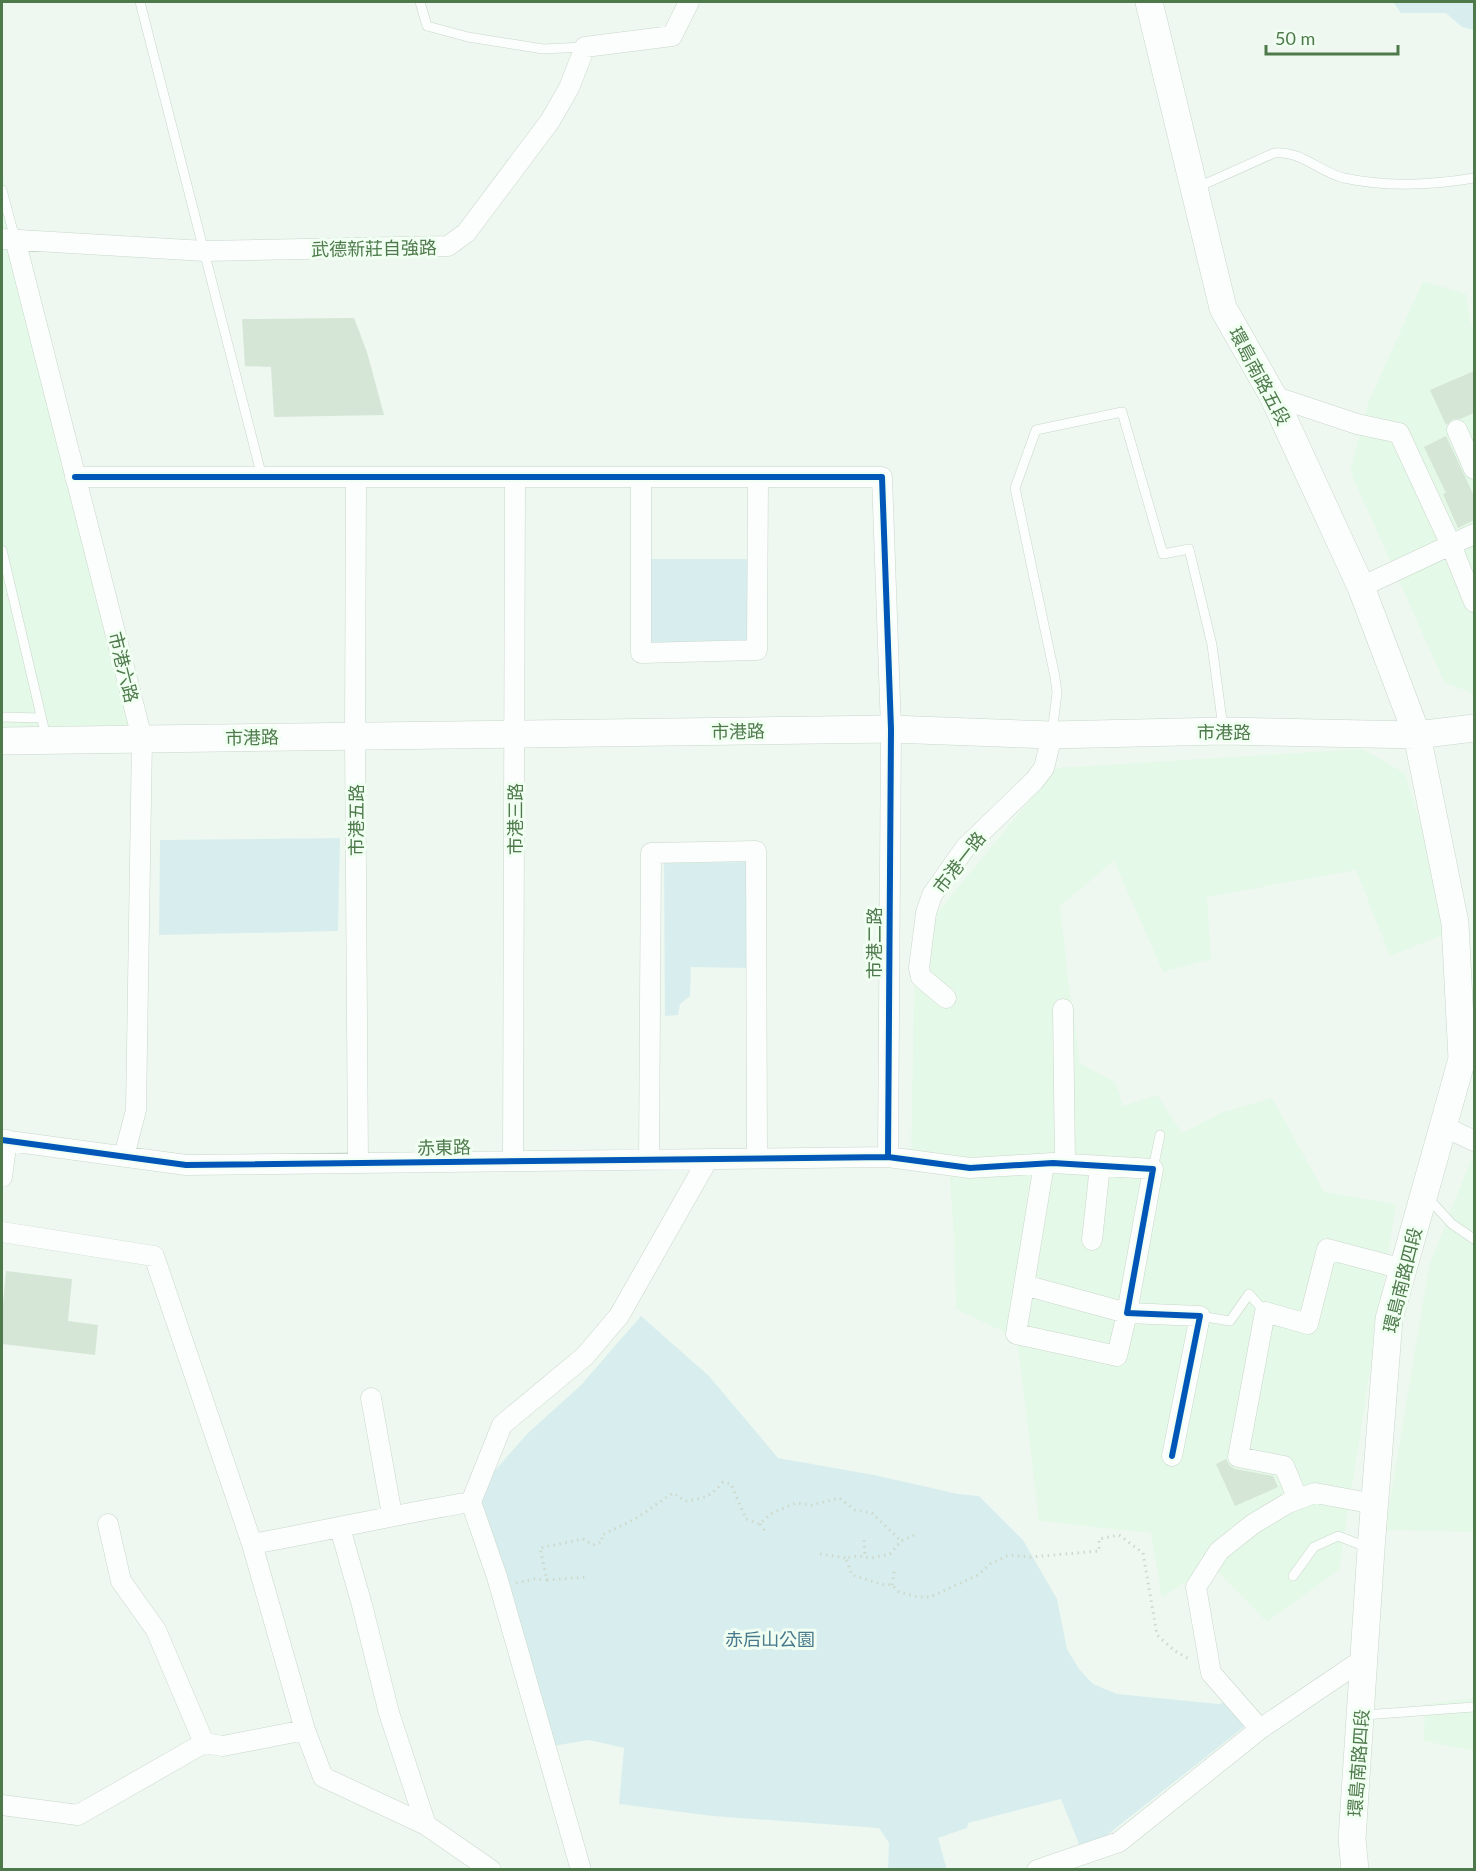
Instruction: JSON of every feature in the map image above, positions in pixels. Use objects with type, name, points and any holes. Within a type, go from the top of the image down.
[{"type":"main road","name":"環島南路五段","points":[[1149,2],[1223,308],[1273,396],[1360,587],[1417,735]]},
{"type":"main road","name":"市港路","points":[[2,741],[44,729],[142,738],[891,729],[1052,735],[1223,731],[1417,735],[1474,728]]},
{"type":"main road","name":"環島南路四段","points":[[1355,1869],[1352,1839],[1389,1319],[1424,1193],[1465,1133],[1455,923],[1417,735]]},
{"type":"street","points":[[585,47],[672,36],[689,2]]},
{"type":"street","name":"武德新莊自強路","points":[[8,239],[205,251],[448,246],[466,233],[550,121],[569,88],[585,47]]},
{"type":"street","name":"市港六路","points":[[8,239],[75,477],[142,738],[136,1110],[124,1156]]},
{"type":"street","points":[[1273,396],[1356,424],[1399,433],[1452,544],[1474,602]]},
{"type":"street","points":[[1457,430],[1474,470]]},
{"type":"street","points":[[75,477],[262,477],[356,477],[515,477],[641,477],[758,477],[757,650],[641,653],[641,477]]},
{"type":"street","name":"市港五路","points":[[356,477],[358,1162]]},
{"type":"street","name":"市港三路","points":[[513,1161],[515,477]]},
{"type":"street","name":"市港二路","points":[[758,477],[882,477],[891,729],[888,1157]]},
{"type":"street","points":[[1360,587],[1474,534]]},
{"type":"street","name":"市港一路","points":[[946,998],[921,977],[919,968],[926,913],[932,895],[965,849],[1034,781],[1044,768],[1052,735]]},
{"type":"street","points":[[649,1159],[651,853],[756,851],[757,1158]]},
{"type":"street","points":[[1063,1009],[1065,1164]]},
{"type":"street","points":[[2,1177],[4,1140]]},
{"type":"street","name":"赤東路","points":[[4,1140],[186,1165],[888,1157],[970,1168],[1065,1164],[1153,1169]]},
{"type":"street","points":[[581,1869],[500,1587],[471,1502],[502,1425],[585,1356],[619,1316],[708,1159]]},
{"type":"street","points":[[1044,1164],[1016,1334],[1117,1356],[1153,1169]]},
{"type":"street","points":[[1092,1240],[1100,1166]]},
{"type":"street","points":[[2,1233],[154,1256],[252,1544],[305,1730],[323,1778],[426,1825],[491,1869]]},
{"type":"street","points":[[1298,1499],[1284,1466],[1238,1457],[1265,1312],[1308,1324],[1327,1249],[1403,1269]]},
{"type":"street","points":[[1024,1285],[1127,1313],[1200,1316],[1172,1456]]},
{"type":"street","points":[[371,1398],[392,1515]]},
{"type":"street","points":[[1260,1729],[1211,1673],[1196,1587],[1219,1551],[1253,1524],[1298,1499],[1315,1493],[1375,1504]]},
{"type":"street","points":[[252,1544],[340,1528],[392,1515],[471,1502]]},
{"type":"street","points":[[108,1524],[121,1581],[156,1630],[204,1743]]},
{"type":"street","points":[[340,1528],[389,1713],[426,1825]]},
{"type":"street","points":[[1037,1869],[1119,1842],[1260,1729],[1365,1658]]},
{"type":"street","points":[[2,1805],[78,1815],[204,1743],[223,1746],[305,1730]]},
{"type":"lane","points":[[140,2],[262,477]]},
{"type":"lane","points":[[420,2],[427,26],[437,29],[468,37],[543,48],[585,47]]},
{"type":"lane","points":[[1194,189],[1274,153],[1282,152],[1302,158],[1345,178],[1404,184],[1474,178]]},
{"type":"lane","name":"市港六路","points":[[2,190],[8,239]]},
{"type":"lane","points":[[1052,735],[1057,693],[1055,677],[1015,488],[1036,430],[1122,412],[1163,554],[1189,549],[1212,645],[1223,731]]},
{"type":"lane","points":[[2,549],[44,729],[2,717]]},
{"type":"lane","points":[[1153,1169],[1160,1135]]},
{"type":"lane","points":[[1424,1193],[1452,1224],[1474,1239]]},
{"type":"lane","points":[[1200,1316],[1230,1321],[1249,1294],[1265,1312]]},
{"type":"lane","points":[[1293,1576],[1314,1547],[1338,1536],[1371,1549]]},
{"type":"lane","points":[[1361,1715],[1474,1707]]},
{"type":"path","points":[[547,1580],[540,1548],[583,1539],[592,1545],[602,1542],[602,1535],[635,1519],[673,1493],[686,1501],[695,1500],[712,1494],[723,1482],[730,1484],[747,1519],[760,1524],[766,1533]]},
{"type":"path","points":[[760,1524],[770,1514],[796,1503],[812,1505],[839,1498],[855,1510],[872,1513],[901,1541]]},
{"type":"path","points":[[820,1554],[871,1558],[890,1554],[901,1541],[914,1535]]},
{"type":"path","points":[[846,1557],[852,1575],[892,1585],[899,1592],[918,1598],[930,1597],[978,1575],[990,1564],[1009,1555],[1031,1557],[1099,1551],[1099,1539],[1119,1535],[1143,1553],[1157,1635],[1175,1651],[1211,1673]]},
{"type":"path","points":[[864,1540],[865,1557]]},
{"type":"path","points":[[892,1585],[895,1567]]},
{"type":"path","points":[[500,1587],[535,1579],[587,1577]]},
{"type":"shaded area","points":[[2,172],[142,729],[2,740]]},
{"type":"shaded area","points":[[1423,281],[1466,294],[1471,324],[1474,325],[1474,694],[1444,682],[1350,471],[1369,401]]},
{"type":"shaded area","points":[[1362,749],[1405,773],[1453,931],[1390,956],[1356,870],[1207,897],[1211,959],[1163,972],[1114,861],[1060,906],[1080,1063],[1115,1082],[1123,1106],[1157,1095],[1182,1133],[1223,1112],[1272,1098],[1324,1192],[1396,1204],[1339,1570],[1267,1622],[1211,1565],[1162,1598],[1151,1533],[1039,1521],[1017,1338],[956,1309],[949,1169],[911,1156],[915,940],[1056,768]]},
{"type":"shaded area","points":[[1471,1159],[1474,1163],[1474,1532],[1385,1530],[1429,1266]]},
{"type":"shaded area","points":[[1474,1698],[1474,1751],[1424,1741],[1425,1704]]},
{"type":"green space","points":[[1393,2],[1474,2],[1474,30],[1462,27],[1446,13],[1401,13]]},
{"type":"green space","points":[[648,559],[753,559],[751,645],[648,646]]},
{"type":"green space","points":[[340,838],[338,931],[159,935],[160,840]]},
{"type":"green space","points":[[747,862],[747,968],[691,967],[690,996],[680,1004],[678,1015],[665,1016],[664,863]]},
{"type":"green space","name":"赤后山公園","points":[[641,1316],[709,1376],[778,1458],[874,1475],[958,1494],[979,1496],[1023,1540],[1057,1599],[1067,1649],[1079,1669],[1093,1684],[1117,1694],[1218,1704],[1230,1701],[1249,1723],[1083,1854],[1061,1799],[968,1823],[967,1828],[938,1838],[947,1870],[888,1869],[889,1843],[879,1828],[713,1816],[619,1804],[624,1748],[589,1740],[547,1747],[471,1502],[527,1434],[581,1385]]},
{"type":"building","points":[[354,318],[367,352],[384,415],[274,417],[271,367],[245,366],[242,319]]},
{"type":"building","points":[[1474,371],[1474,413],[1460,419],[1453,419],[1446,425],[1430,390]]},
{"type":"building","points":[[1446,436],[1474,496],[1474,520],[1458,528],[1443,494],[1446,493],[1424,447]]},
{"type":"building","points":[[6,1271],[72,1279],[68,1321],[98,1325],[95,1355],[2,1344]]},
{"type":"building","points":[[1226,1459],[1235,1469],[1273,1476],[1278,1487],[1235,1506],[1216,1464]]},
{"type":"cycle path","points":[[75,477],[882,477],[891,729],[888,1157]]},
{"type":"cycle path","points":[[2,1140],[186,1165],[888,1157],[970,1168],[1053,1163],[1153,1169],[1127,1313],[1200,1316],[1172,1456]]}]
